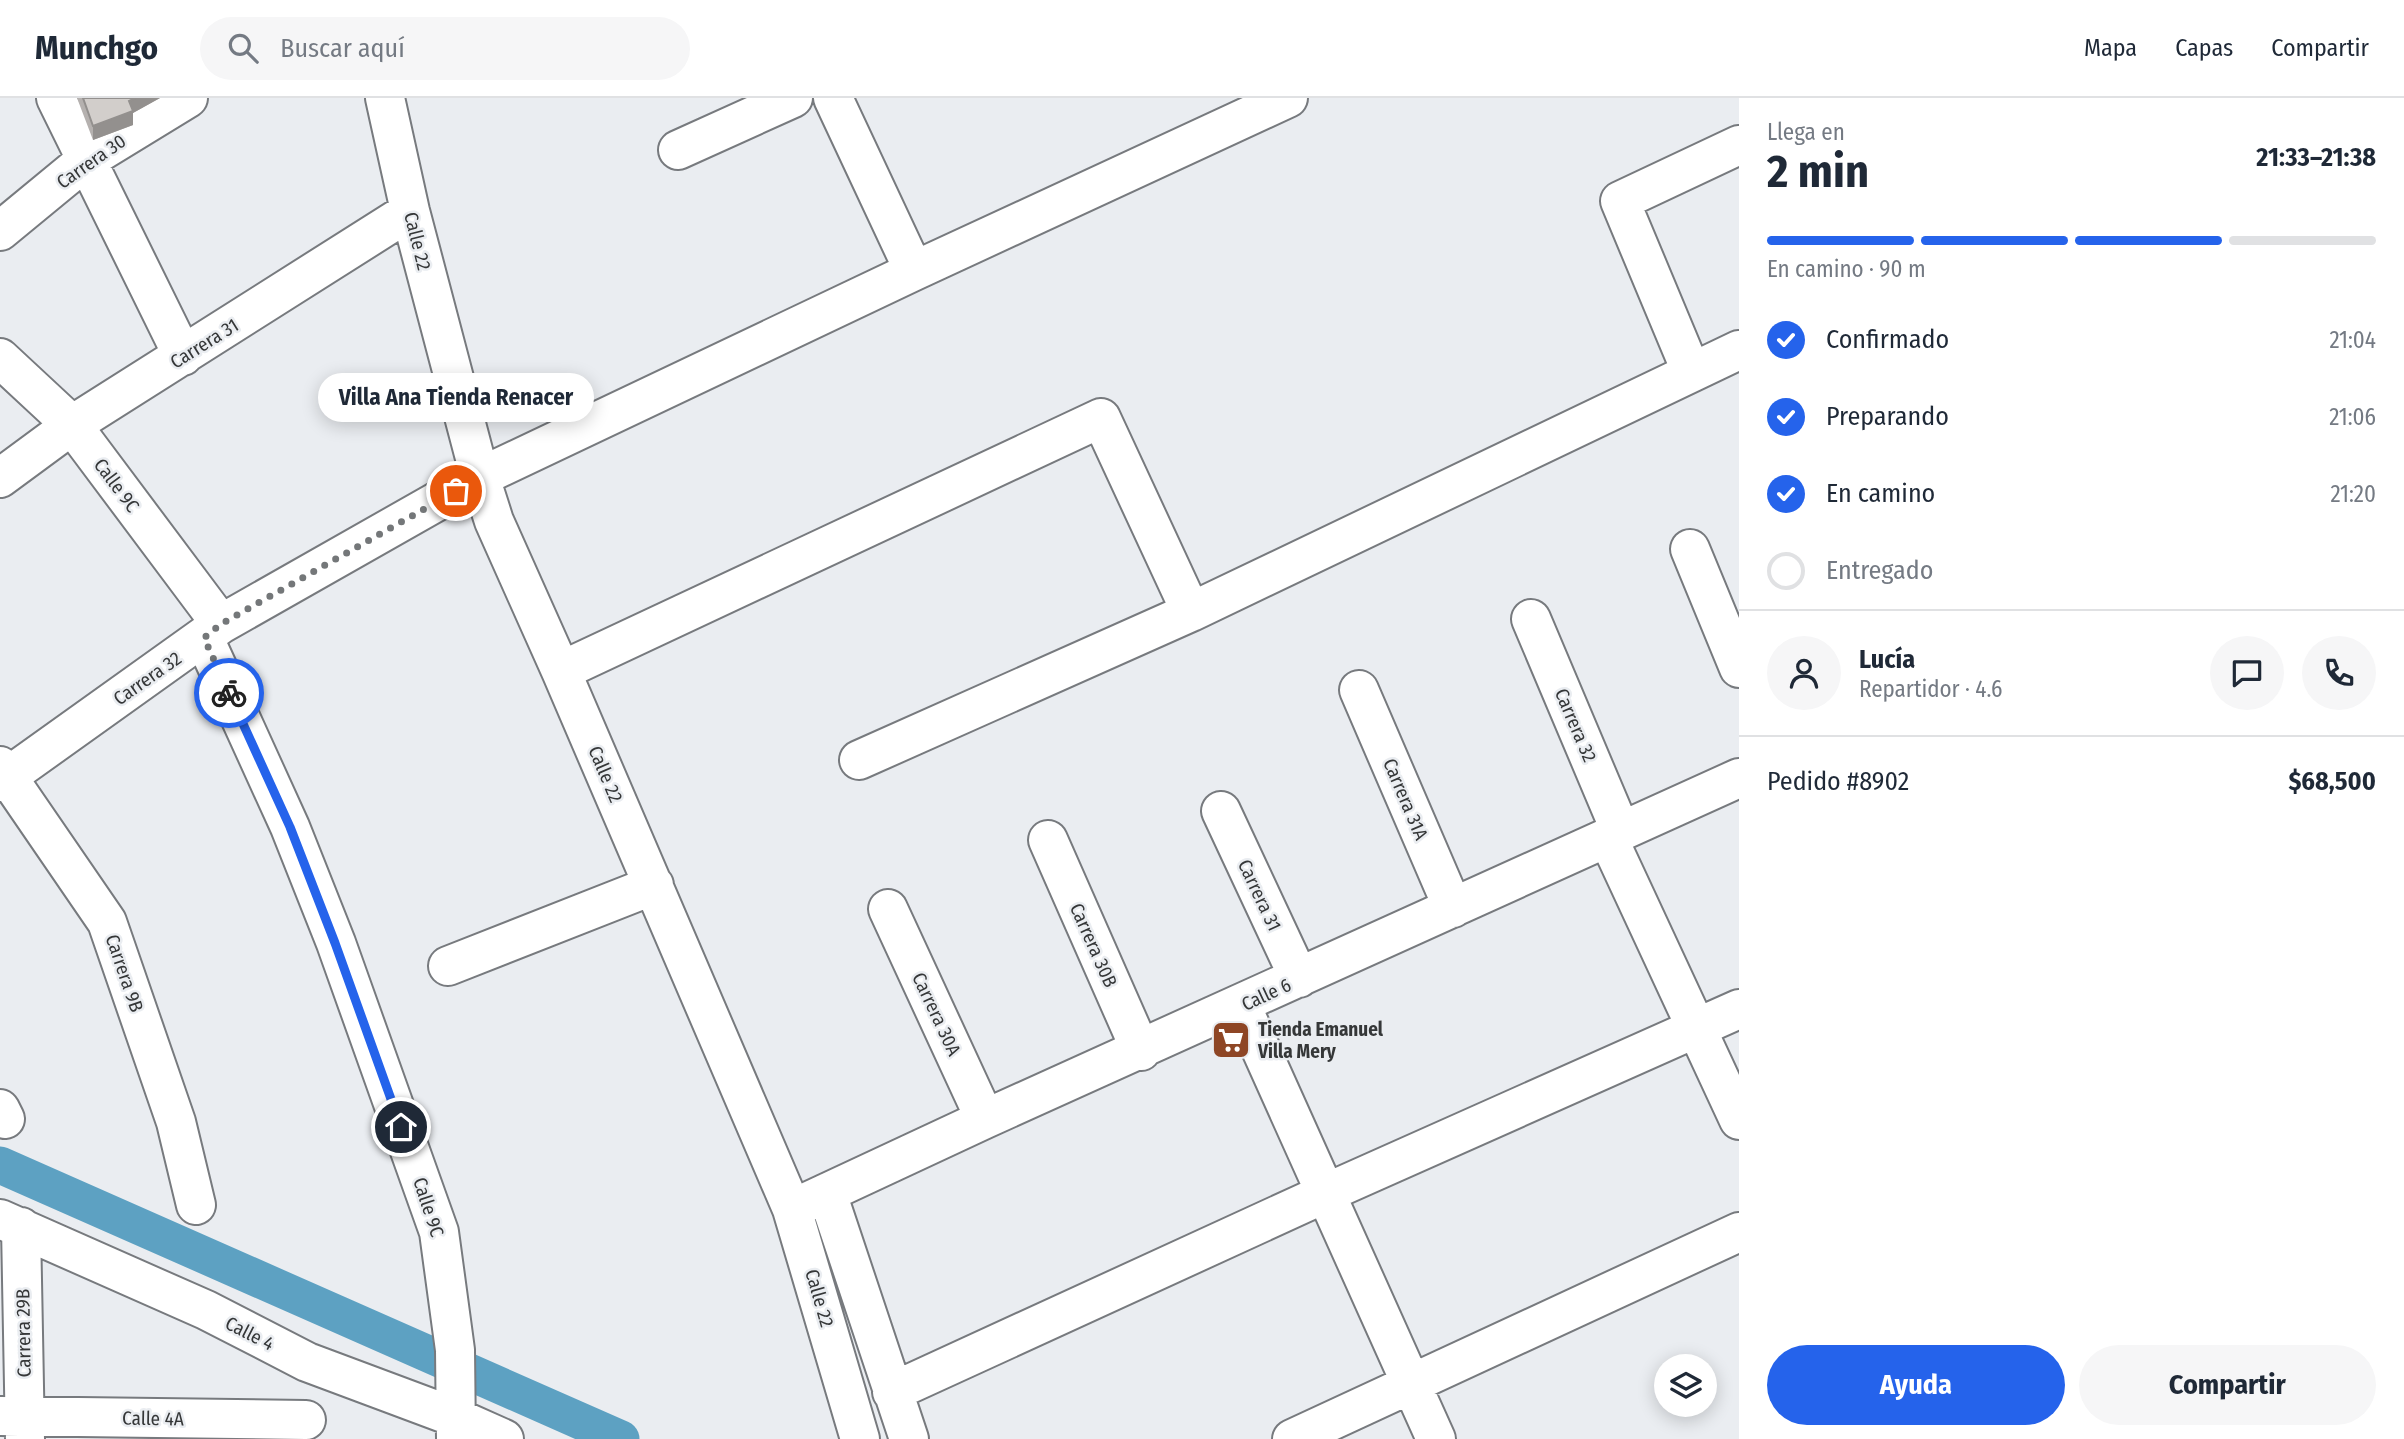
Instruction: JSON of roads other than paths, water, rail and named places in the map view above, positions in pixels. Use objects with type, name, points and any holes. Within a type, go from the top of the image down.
[{"type":"street","points":[[56,98],[183,356]]},
{"type":"street","name":"Carrera 30","points":[[0,231],[85,161],[188,98]]},
{"type":"street","name":"Calle 22","points":[[385,98],[410,211],[494,521],[792,1209],[860,1439]]},
{"type":"street","points":[[678,150],[793,98]]},
{"type":"street","points":[[833,98],[914,271]]},
{"type":"street","name":"Carrera 32","points":[[3,775],[212,631],[480,477],[914,271],[1288,98]]},
{"type":"street","points":[[1691,371],[1620,201],[1739,145]]},
{"type":"street","name":"Carrera 31","points":[[0,478],[72,425],[410,211]]},
{"type":"street","points":[[859,760],[1191,612],[1739,350]]},
{"type":"street","name":"Calle 9C","points":[[0,358],[72,425],[212,631],[335,943],[439,1232],[455,1350],[456,1417]]},
{"type":"street","points":[[561,671],[1101,418],[1191,612]]},
{"type":"street","points":[[1690,549],[1739,668]]},
{"type":"street","name":"Carrera 32","points":[[1531,619],[1614,835],[1739,1120]]},
{"type":"street","name":"Carrera 31A","points":[[1359,690],[1454,908]]},
{"type":"street","name":"Carrera 9B","points":[[3,775],[107,922],[176,1122],[196,1205]]},
{"type":"street","name":"Calle 6","points":[[792,1209],[1739,778]]},
{"type":"street","name":"Carrera 31","points":[[1221,811],[1299,978]]},
{"type":"street","name":"Carrera 30B","points":[[1048,840],[1141,1051]]},
{"type":"street","points":[[448,966],[654,886]]},
{"type":"street","name":"Carrera 30A","points":[[888,909],[985,1119]]},
{"type":"street","points":[[1241,1005],[1436,1439]]},
{"type":"street","points":[[892,1392],[1325,1193],[1739,1009]]},
{"type":"street","points":[[827,1193],[909,1439]]},
{"type":"street","name":"Calle 4","points":[[10,1223],[206,1310],[307,1362],[456,1417],[504,1439]]},
{"type":"street","name":"Carrera 29B","points":[[10,1223],[17,1424]]},
{"type":"street","points":[[1292,1439],[1739,1232]]},
{"type":"street","points":[[306,1430],[307,1362]]},
{"type":"street","name":"Calle 4A","points":[[17,1424],[306,1430]]},
{"type":"waterway","points":[[0,1165],[621,1439]]},
{"type":"place","name":"Villa Ana Tienda Renacer","points":[[456,491]]},
{"type":"place","name":"Tienda Emanuel Villa Mery","points":[[1231,1040]]}]
